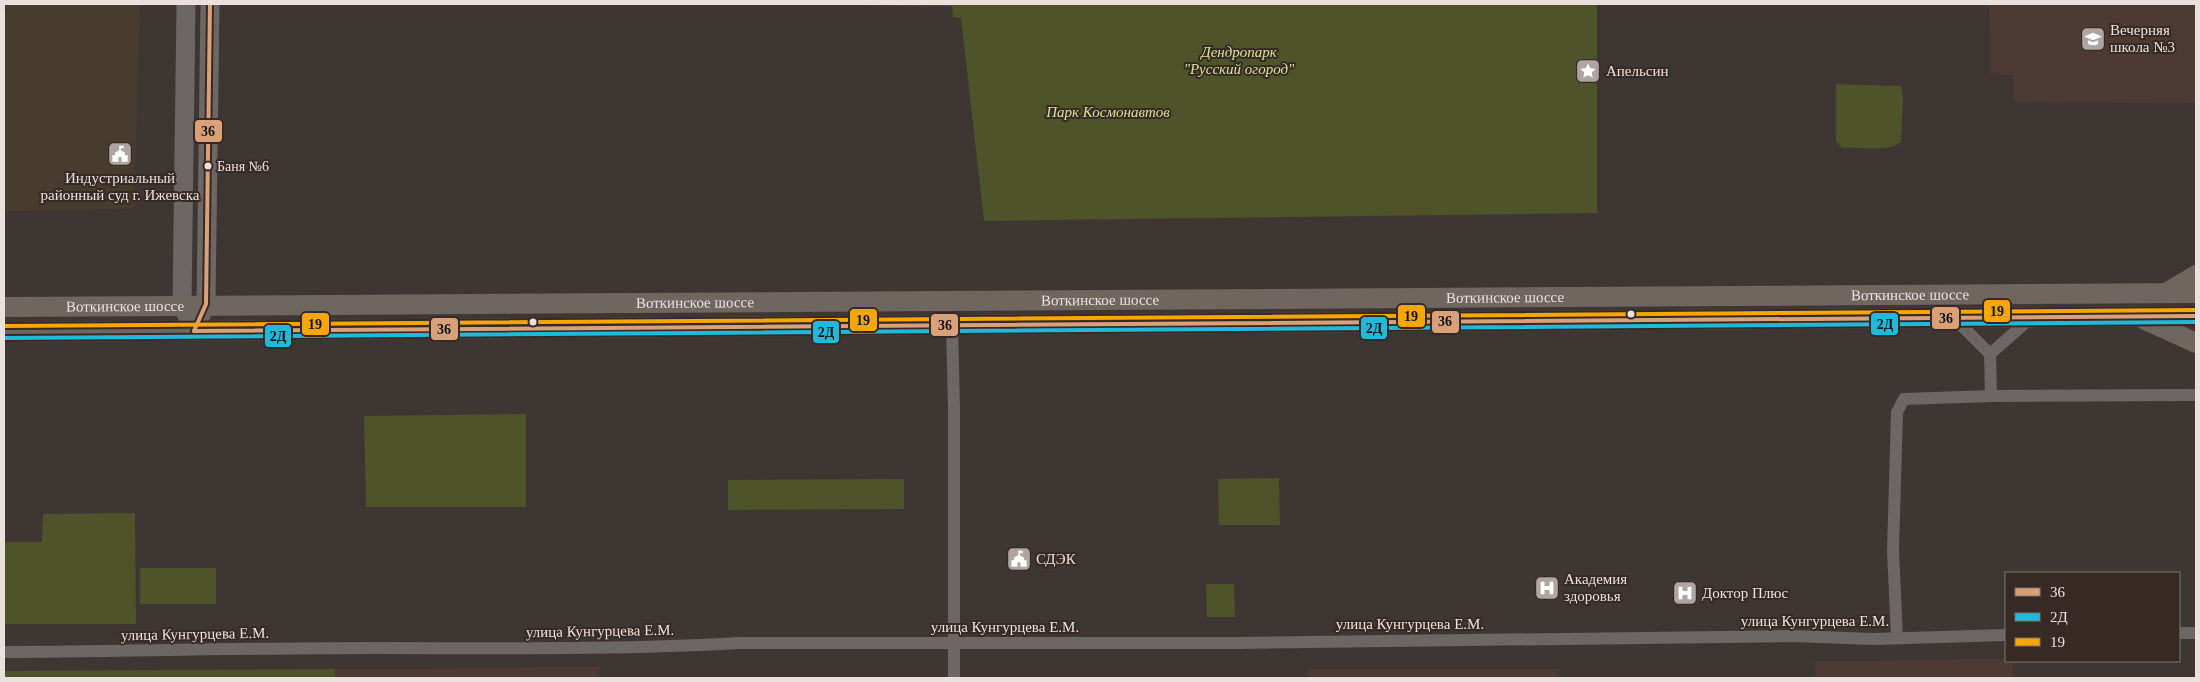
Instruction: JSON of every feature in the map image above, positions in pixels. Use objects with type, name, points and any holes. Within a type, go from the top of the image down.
[{"type":"main road","points":[[186,4],[182,304],[194,330]]},
{"type":"main road","points":[[194,330],[206,304],[210,4]]},
{"type":"main road","points":[[2166,293],[2196,275]]},
{"type":"main road","name":"Воткинское шоссе","points":[[4,307],[182,304],[2196,293]]},
{"type":"main road","name":"Воткинское шоссе","points":[[4,332],[2196,316]]},
{"type":"main road","points":[[2139,317],[2196,343]]},
{"type":"street","points":[[1954,318],[1990,354],[1991,396]]},
{"type":"street","points":[[1990,354],[2031,318]]},
{"type":"street","points":[[952,325],[954,408],[954,678]]},
{"type":"street","points":[[1897,638],[1893,551],[1897,412],[1904,399],[1991,396],[2196,395]]},
{"type":"street","points":[[2180,633],[2196,633]]},
{"type":"street","name":"улица Кунгурцева Е.М.","points":[[4,652],[224,648],[572,648],[738,643],[1240,643],[1792,636],[1897,638],[2005,635]]},
{"type":"shaded area","points":[[8,4],[140,4],[134,209],[4,211],[4,19]]},
{"type":"shaded area","points":[[678,4],[846,4],[846,5]]},
{"type":"shaded area","name":"Вечерняя школа №3","points":[[1989,4],[2195,4],[2196,103],[2014,102],[2013,75],[1991,74]]},
{"type":"shaded area","points":[[2005,659],[2005,662],[2013,662],[2013,678],[1815,678],[1815,661]]},
{"type":"shaded area","points":[[599,667],[599,678],[335,678],[335,669]]},
{"type":"shaded area","points":[[1309,669],[1559,669],[1559,678],[1309,678]]},
{"type":"green space","name":"Парк Космонавтов","points":[[846,4],[1597,4],[1597,213],[984,221],[961,18],[953,17],[952,6]]},
{"type":"green space","points":[[1836,84],[1901,86],[1903,98],[1901,142],[1882,148],[1842,148],[1836,141]]},
{"type":"green space","points":[[526,414],[526,507],[366,507],[364,416]]},
{"type":"green space","points":[[1279,478],[1280,525],[1219,525],[1218,479]]},
{"type":"green space","points":[[904,479],[904,509],[728,510],[728,480]]},
{"type":"green space","points":[[135,513],[136,624],[4,624],[4,542],[42,542],[43,514]]},
{"type":"green space","points":[[140,568],[216,568],[216,604],[140,604]]},
{"type":"green space","points":[[1206,584],[1234,584],[1235,617],[1207,617]]},
{"type":"green space","points":[[335,669],[335,678],[4,678],[4,671]]},
{"type":"transit line","name":"36","points":[[194,331],[206,304],[210,4]]},
{"type":"transit line","name":"19","points":[[4,326],[2196,310]]},
{"type":"transit line","name":"36","points":[[194,331],[2196,316]]},
{"type":"transit line","name":"2Д","points":[[4,338],[2196,322]]},
{"type":"place","name":"Вечерняя школа №3","points":[[2093,39]]},
{"type":"place","name":"Апельсин","points":[[1588,71]]},
{"type":"place","name":"Индустриальный районный суд г. Ижевска","points":[[120,154]]},
{"type":"place","name":"Баня №6","points":[[208,166]]},
{"type":"place","name":"СДЭК","points":[[1019,559]]},
{"type":"place","name":"Академия здоровья","points":[[1547,588]]},
{"type":"place","name":"Доктор Плюс","points":[[1685,593]]},
{"type":"park label","name":"Дендропарк \"Русский огород\"","points":[[1239,60]]}]
